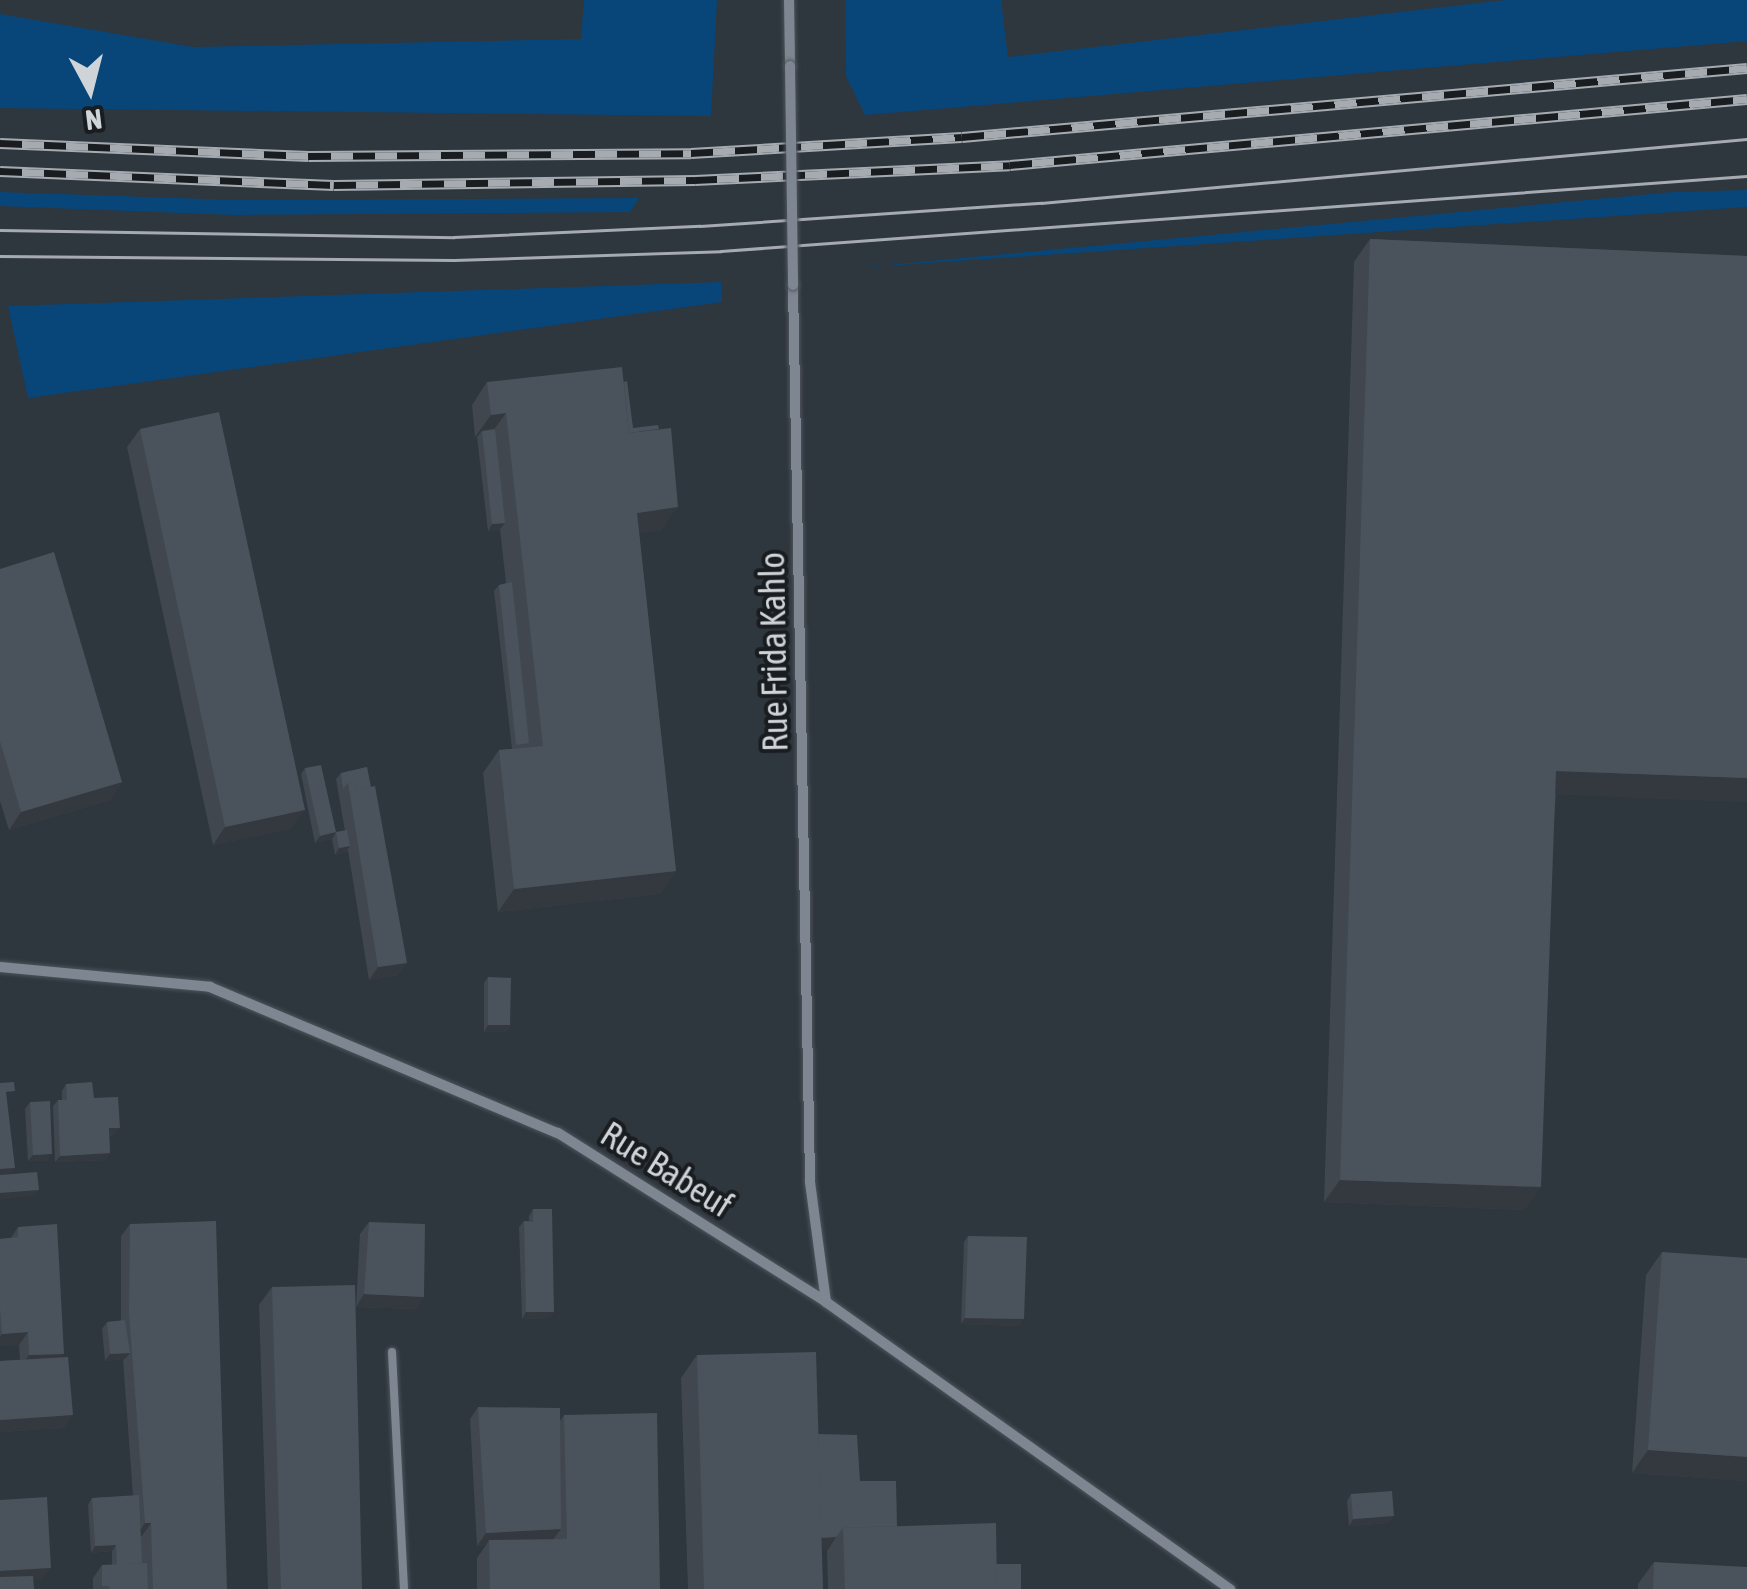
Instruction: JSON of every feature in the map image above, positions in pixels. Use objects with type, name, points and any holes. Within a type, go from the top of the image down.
[{"type":"street","name":"Rue Frida Kahlo","points":[[789,0],[810,1182],[826,1302]]},
{"type":"street","name":"Rue Babeuf","points":[[0,968],[210,986],[398,1062],[558,1133],[826,1302],[1230,1589]]},
{"type":"lane","points":[[392,1352],[404,1589]]},
{"type":"shaded area","points":[[584,0],[717,0],[711,116],[0,108],[0,14],[193,47],[581,39]]},
{"type":"shaded area","points":[[845,0],[1001,0],[1008,57],[1505,0],[1747,0],[1747,41],[865,115],[846,76]]},
{"type":"shaded area","points":[[1747,190],[1747,207],[855,268],[1673,192]]},
{"type":"shaded area","points":[[0,192],[236,200],[639,198],[630,212],[234,215],[0,206]]},
{"type":"shaded area","points":[[721,282],[722,302],[28,398],[8,306]]},
{"type":"building","points":[[1370,239],[1747,256],[1747,778],[1556,771],[1541,1187],[1340,1180]]},
{"type":"building","points":[[622,367],[629,433],[671,428],[678,507],[637,513],[676,871],[514,889],[499,750],[543,746],[506,413],[491,415],[487,382]]},
{"type":"building","points":[[627,381],[633,428],[658,425],[659,429],[629,433],[624,382]]},
{"type":"building","points":[[219,412],[305,810],[225,827],[140,429]]},
{"type":"building","points":[[495,429],[505,523],[492,524],[482,431]]},
{"type":"building","points":[[54,552],[122,782],[21,812],[0,741],[0,569]]},
{"type":"building","points":[[512,582],[529,743],[516,745],[499,585]]},
{"type":"building","points":[[321,765],[336,832],[320,836],[305,768]]},
{"type":"building","points":[[367,767],[371,787],[357,790],[355,782],[343,789],[341,773]]},
{"type":"building","points":[[355,782],[357,790],[375,786],[407,963],[378,967],[348,783]]},
{"type":"building","points":[[347,830],[350,846],[339,848],[336,832]]},
{"type":"building","points":[[488,977],[511,978],[510,1025],[488,1025]]},
{"type":"building","points":[[14,1082],[15,1091],[6,1092],[15,1168],[0,1169],[0,1083]]},
{"type":"building","points":[[92,1082],[94,1098],[118,1097],[120,1128],[109,1128],[110,1153],[60,1156],[58,1100],[67,1100],[66,1084]]},
{"type":"building","points":[[50,1101],[52,1154],[33,1155],[30,1102]]},
{"type":"building","points":[[37,1172],[39,1190],[0,1193],[0,1175]]},
{"type":"building","points":[[533,1209],[552,1209],[554,1312],[526,1312],[524,1221],[533,1222]]},
{"type":"building","points":[[216,1221],[227,1589],[153,1589],[151,1523],[145,1523],[129,1314],[130,1224]]},
{"type":"building","points":[[369,1222],[425,1224],[424,1297],[364,1294]]},
{"type":"building","points":[[57,1224],[64,1354],[29,1355],[28,1332],[2,1334],[0,1239],[18,1237],[18,1227]]},
{"type":"building","points":[[968,1236],[1027,1237],[1024,1319],[965,1318]]},
{"type":"building","points":[[1662,1252],[1747,1258],[1747,1457],[1648,1450]]},
{"type":"building","points":[[355,1285],[362,1589],[281,1589],[272,1287]]},
{"type":"building","points":[[125,1320],[130,1353],[110,1354],[107,1322]]},
{"type":"building","points":[[816,1352],[823,1589],[704,1589],[697,1355]]},
{"type":"building","points":[[68,1357],[73,1415],[0,1420],[0,1361]]},
{"type":"building","points":[[478,1407],[560,1408],[561,1529],[486,1533]]},
{"type":"building","points":[[657,1413],[660,1589],[490,1589],[489,1540],[567,1539],[564,1415]]},
{"type":"building","points":[[818,1434],[857,1435],[860,1481],[896,1481],[897,1526],[843,1528],[836,1537],[821,1538]]},
{"type":"building","points":[[1392,1491],[1394,1516],[1353,1519],[1351,1494]]},
{"type":"building","points":[[139,1495],[142,1563],[117,1565],[116,1545],[95,1546],[92,1498]]},
{"type":"building","points":[[47,1497],[51,1568],[0,1571],[0,1500]]},
{"type":"building","points":[[996,1523],[997,1589],[845,1589],[843,1528]]},
{"type":"building","points":[[1654,1562],[1747,1567],[1747,1589],[1653,1589]]},
{"type":"building","points":[[147,1563],[148,1589],[102,1586],[102,1565]]},
{"type":"building","points":[[996,1564],[1021,1564],[1021,1589],[997,1589]]},
{"type":"building","points":[[33,1576],[34,1589],[0,1589],[0,1577]]},
{"type":"tram line","points":[[0,230],[454,237],[700,226],[1041,203],[1747,139]]},
{"type":"tram line","points":[[0,256],[454,260],[721,251],[1747,176]]},
{"type":"railway","points":[[0,143],[309,156],[691,153],[962,137],[1747,68]]},
{"type":"railway","points":[[0,171],[334,185],[695,180],[1010,165],[1747,99]]}]
